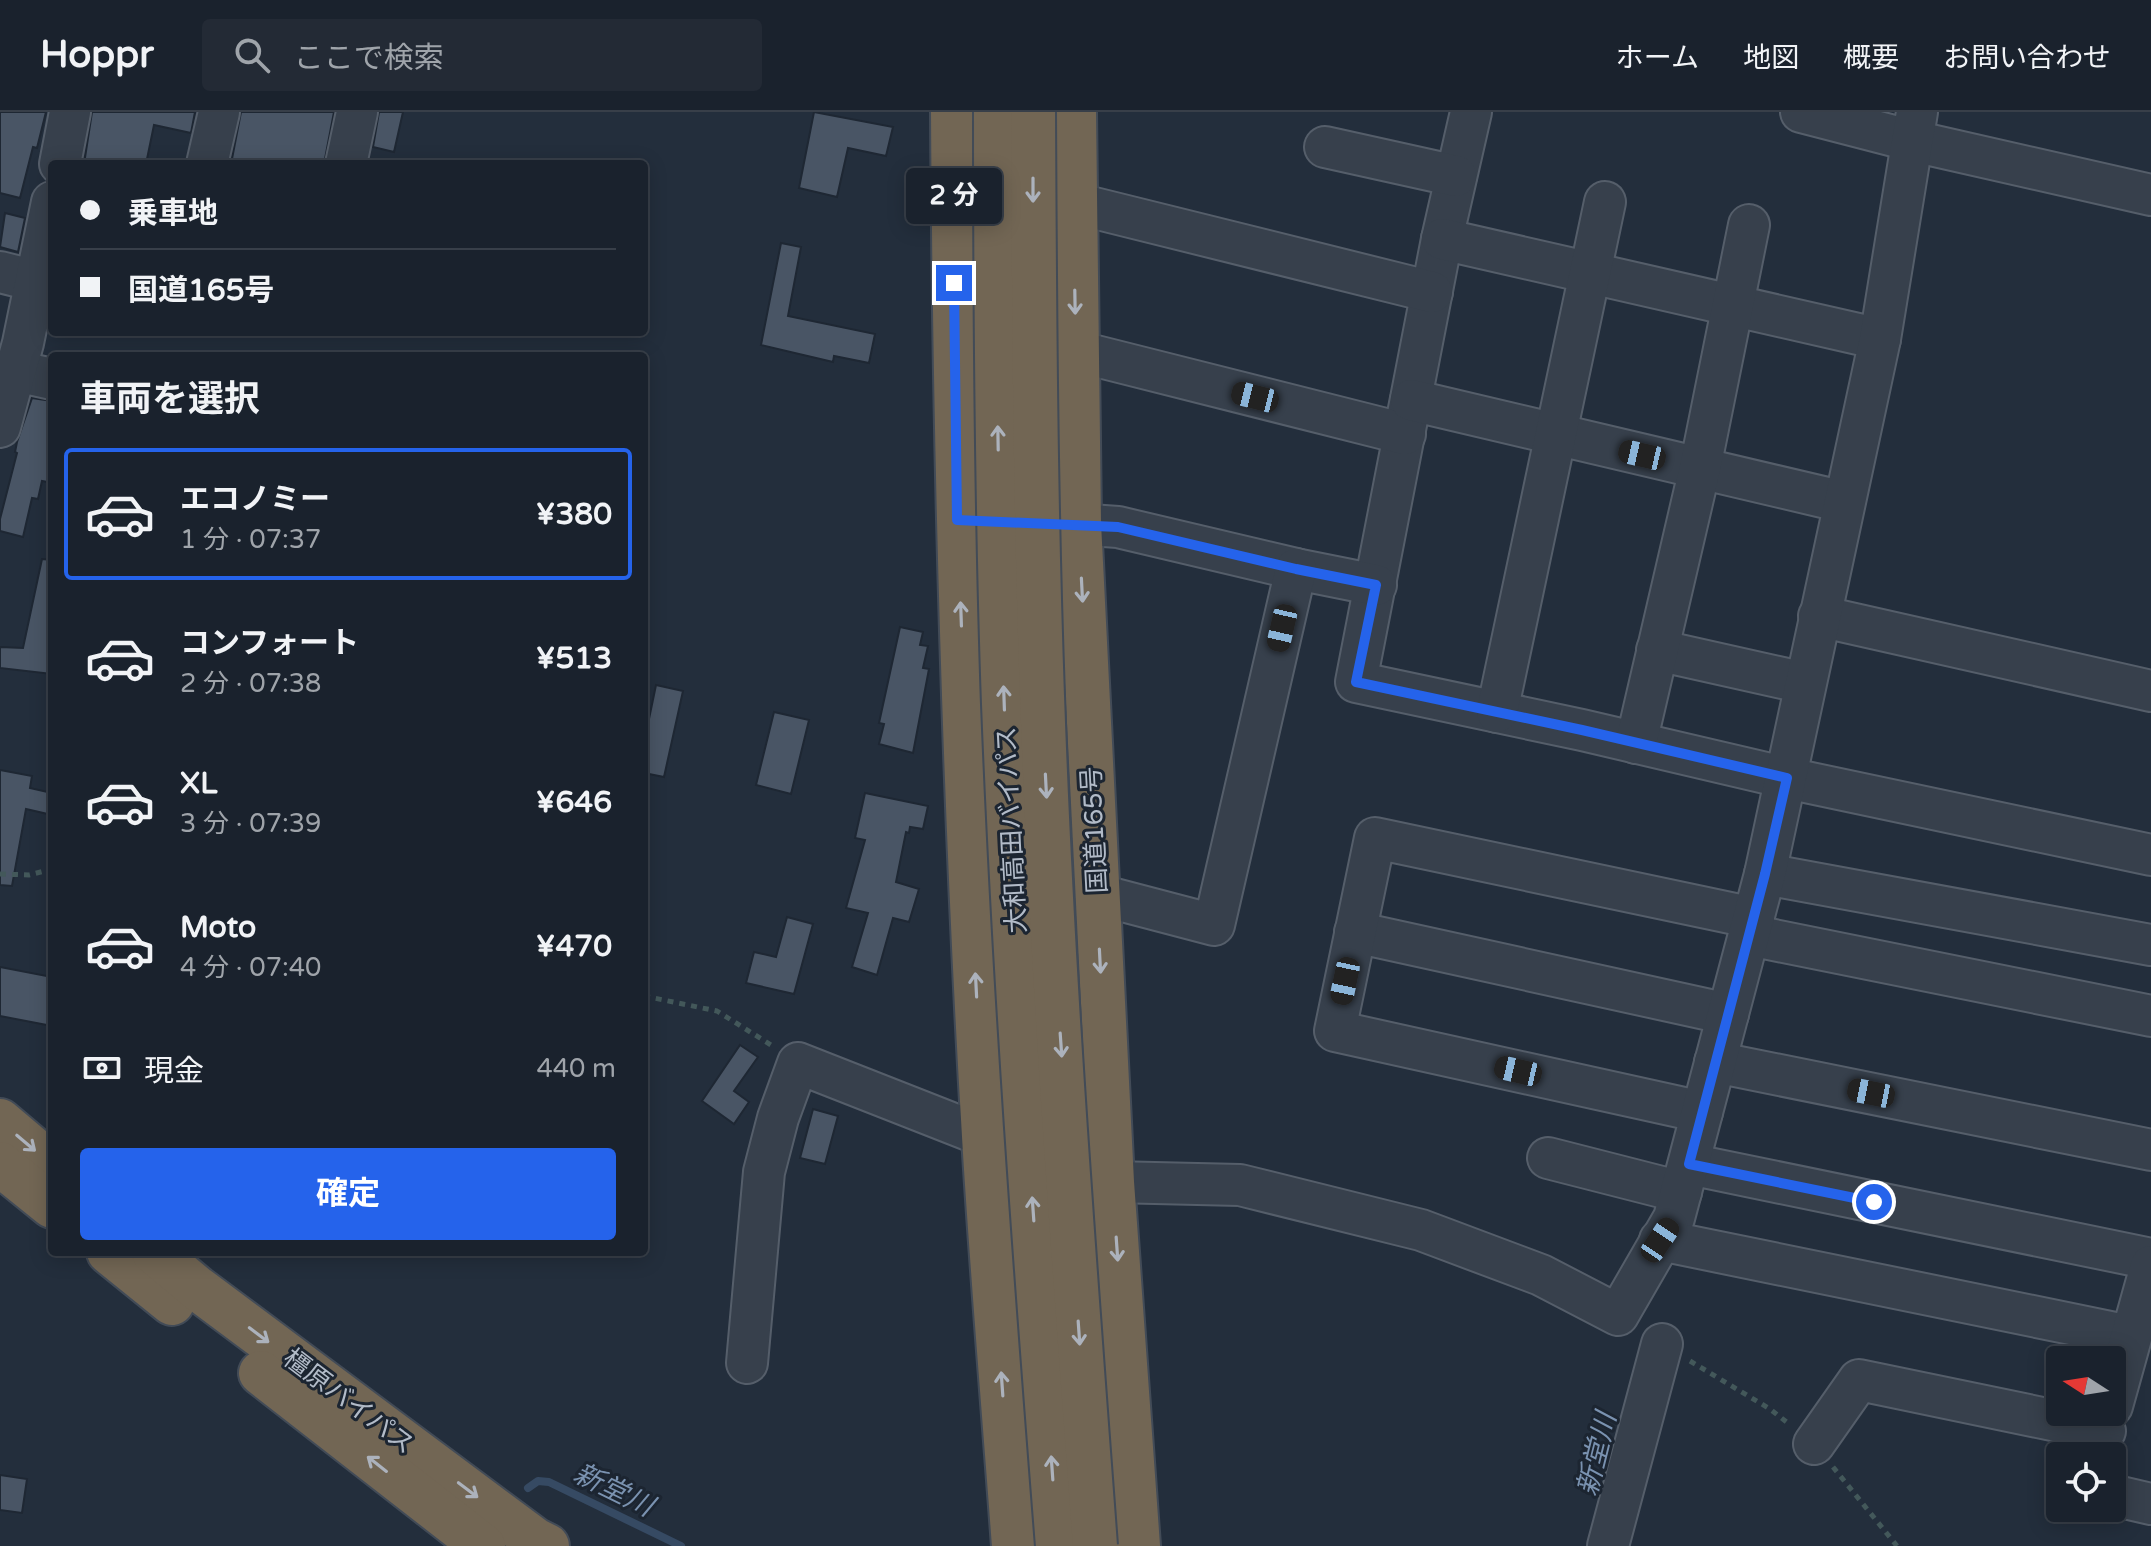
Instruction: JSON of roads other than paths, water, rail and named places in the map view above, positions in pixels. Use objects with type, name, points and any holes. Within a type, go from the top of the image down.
[{"type":"highway","points":[[953,112],[957,520],[969,850],[984,1145],[1014,1546]]},
{"type":"highway","name":"大和高田バイパス","points":[[996,112],[1004,703],[1042,1351],[1058,1546]]},
{"type":"highway","name":"大和高田バイパス","points":[[1033,112],[1036,488],[1042,698],[1058,1004],[1095,1546]]},
{"type":"highway","name":"国道165号","points":[[1074,112],[1079,523],[1112,1182],[1138,1546]]},
{"type":"highway","points":[[0,1121],[48,1162]]},
{"type":"highway","points":[[0,1164],[48,1203]]},
{"type":"highway","name":"橿原バイパス","points":[[114,1256],[483,1546]]},
{"type":"highway","name":"橿原バイパス","points":[[159,1256],[197,1288],[547,1546]]},
{"type":"street","points":[[61,160],[70,112]]},
{"type":"street","points":[[208,160],[219,112]]},
{"type":"street","points":[[347,160],[357,112]]},
{"type":"street","points":[[1471,112],[1442,239],[1356,682],[2151,855]]},
{"type":"street","points":[[1801,112],[1915,126],[2151,195]]},
{"type":"street","points":[[747,1363],[764,1172],[778,1118],[798,1063],[984,1145],[1112,1182],[1240,1185],[1421,1230],[1541,1275],[1618,1315],[1674,1218],[1765,874],[1880,339],[1915,126]]},
{"type":"street","points":[[1325,147],[1456,176]]},
{"type":"street","points":[[1497,712],[1605,202]]},
{"type":"street","points":[[1074,203],[1432,292]]},
{"type":"street","points":[[1,420],[23,358],[18,276],[48,211]]},
{"type":"street","points":[[1636,743],[1700,468],[1749,225]]},
{"type":"street","points":[[1442,239],[1880,339]]},
{"type":"street","points":[[954,253],[1075,253]]},
{"type":"street","points":[[1076,351],[1408,417],[1556,434],[1844,502]]},
{"type":"street","points":[[957,520],[1118,527],[1376,585]]},
{"type":"street","points":[[969,850],[1214,925],[1296,569]]},
{"type":"street","points":[[1819,616],[2151,691]]},
{"type":"street","points":[[1657,650],[1787,679]]},
{"type":"street","points":[[1702,1112],[1335,1031],[1375,838],[2151,1016]]},
{"type":"street","points":[[1765,874],[2151,945]]},
{"type":"street","points":[[1355,932],[1728,1014]]},
{"type":"street","points":[[1715,1062],[2151,1150]]},
{"type":"street","points":[[1548,1158],[1685,1178],[2151,1259]]},
{"type":"street","points":[[1660,1240],[2130,1336]]},
{"type":"street","points":[[2126,1352],[2151,1266]]},
{"type":"street","points":[[1608,1546],[1662,1344]]},
{"type":"street","points":[[1814,1444],[1859,1380],[2046,1415]]},
{"type":"street","points":[[2126,1498],[2151,1504]]},
{"type":"waterway","name":"新堂川","points":[[528,1488],[538,1481],[549,1482],[681,1546]]}]
